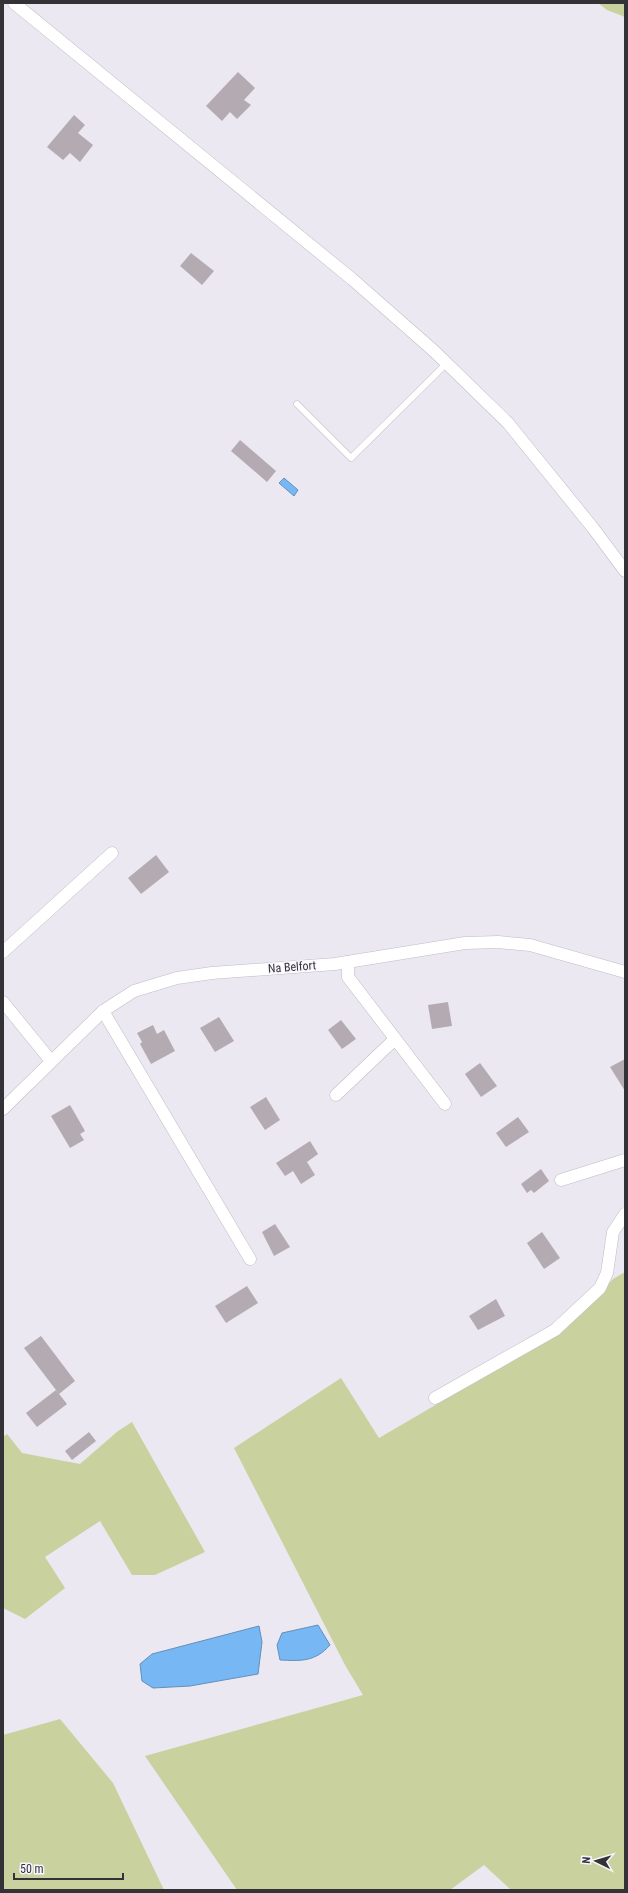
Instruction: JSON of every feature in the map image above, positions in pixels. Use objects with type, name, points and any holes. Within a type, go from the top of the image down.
[{"type":"street","points":[[14,3],[352,279],[447,364],[508,423],[593,528],[625,571]]},
{"type":"street","points":[[3,952],[112,853]]},
{"type":"street","name":"Na Belfort","points":[[3,1109],[103,1010],[134,991],[177,978],[212,973],[348,962],[466,943],[498,942],[530,945],[625,972]]},
{"type":"street","points":[[348,962],[348,977],[445,1104]]},
{"type":"street","points":[[3,1002],[51,1061]]},
{"type":"street","points":[[103,1010],[250,1259]]},
{"type":"street","points":[[336,1095],[395,1039]]},
{"type":"street","points":[[561,1180],[625,1160]]},
{"type":"street","points":[[435,1398],[555,1330],[600,1288],[607,1273],[613,1232],[625,1214]]},
{"type":"lane","points":[[297,404],[352,458],[447,364]]},
{"type":"green space","points":[[598,3],[625,3],[625,17],[607,10]]},
{"type":"green space","points":[[625,1272],[625,1890],[511,1890],[484,1865],[450,1890],[237,1890],[145,1756],[363,1695],[345,1665],[234,1448],[341,1378],[379,1438],[559,1333],[592,1302],[613,1279]]},
{"type":"green space","points":[[132,1422],[205,1552],[155,1575],[132,1575],[100,1521],[45,1557],[65,1588],[25,1619],[3,1608],[3,1437],[7,1434],[22,1453],[80,1464],[118,1431]]},
{"type":"green space","points":[[60,1719],[113,1783],[164,1890],[3,1890],[3,1735]]},
{"type":"water","points":[[284,478],[298,490],[294,496],[279,483]]},
{"type":"water","points":[[318,1625],[330,1645],[324,1651],[319,1655],[307,1659],[280,1660],[277,1645],[282,1633]]},
{"type":"water","points":[[259,1626],[262,1642],[258,1674],[190,1686],[153,1688],[142,1681],[140,1664],[152,1654]]},
{"type":"building","points":[[238,72],[255,88],[244,100],[251,105],[237,119],[230,112],[222,121],[206,106]]},
{"type":"building","points":[[74,115],[85,125],[78,133],[93,145],[80,162],[70,153],[63,160],[47,147]]},
{"type":"building","points":[[191,253],[214,271],[202,285],[180,266]]},
{"type":"building","points":[[240,440],[276,471],[267,482],[231,451]]},
{"type":"building","points":[[156,855],[169,872],[141,894],[128,878]]},
{"type":"building","points":[[448,1002],[452,1026],[432,1029],[428,1005]]},
{"type":"building","points":[[219,1017],[234,1041],[215,1052],[200,1028]]},
{"type":"building","points":[[341,1020],[356,1039],[342,1049],[328,1030]]},
{"type":"building","points":[[153,1025],[157,1034],[164,1030],[175,1051],[151,1064],[140,1044],[142,1042],[137,1033]]},
{"type":"building","points":[[625,1059],[625,1091],[610,1067]]},
{"type":"building","points":[[480,1063],[497,1086],[481,1097],[465,1074]]},
{"type":"building","points":[[266,1097],[280,1120],[265,1130],[250,1107]]},
{"type":"building","points":[[70,1105],[85,1131],[80,1134],[84,1140],[70,1148],[51,1116]]},
{"type":"building","points":[[518,1117],[529,1132],[506,1147],[496,1133]]},
{"type":"building","points":[[310,1141],[318,1154],[307,1162],[315,1175],[301,1184],[293,1171],[285,1176],[276,1163]]},
{"type":"building","points":[[541,1169],[549,1181],[534,1193],[531,1190],[527,1193],[521,1184]]},
{"type":"building","points":[[275,1224],[290,1247],[274,1256],[262,1232]]},
{"type":"building","points":[[542,1232],[560,1258],[544,1269],[527,1243]]},
{"type":"building","points":[[247,1286],[258,1303],[226,1323],[215,1306]]},
{"type":"building","points":[[496,1299],[505,1316],[478,1330],[469,1316]]},
{"type":"building","points":[[41,1336],[75,1381],[59,1394],[24,1348]]},
{"type":"building","points":[[56,1390],[67,1404],[37,1427],[26,1413]]},
{"type":"building","points":[[89,1432],[96,1441],[72,1460],[65,1451]]}]
